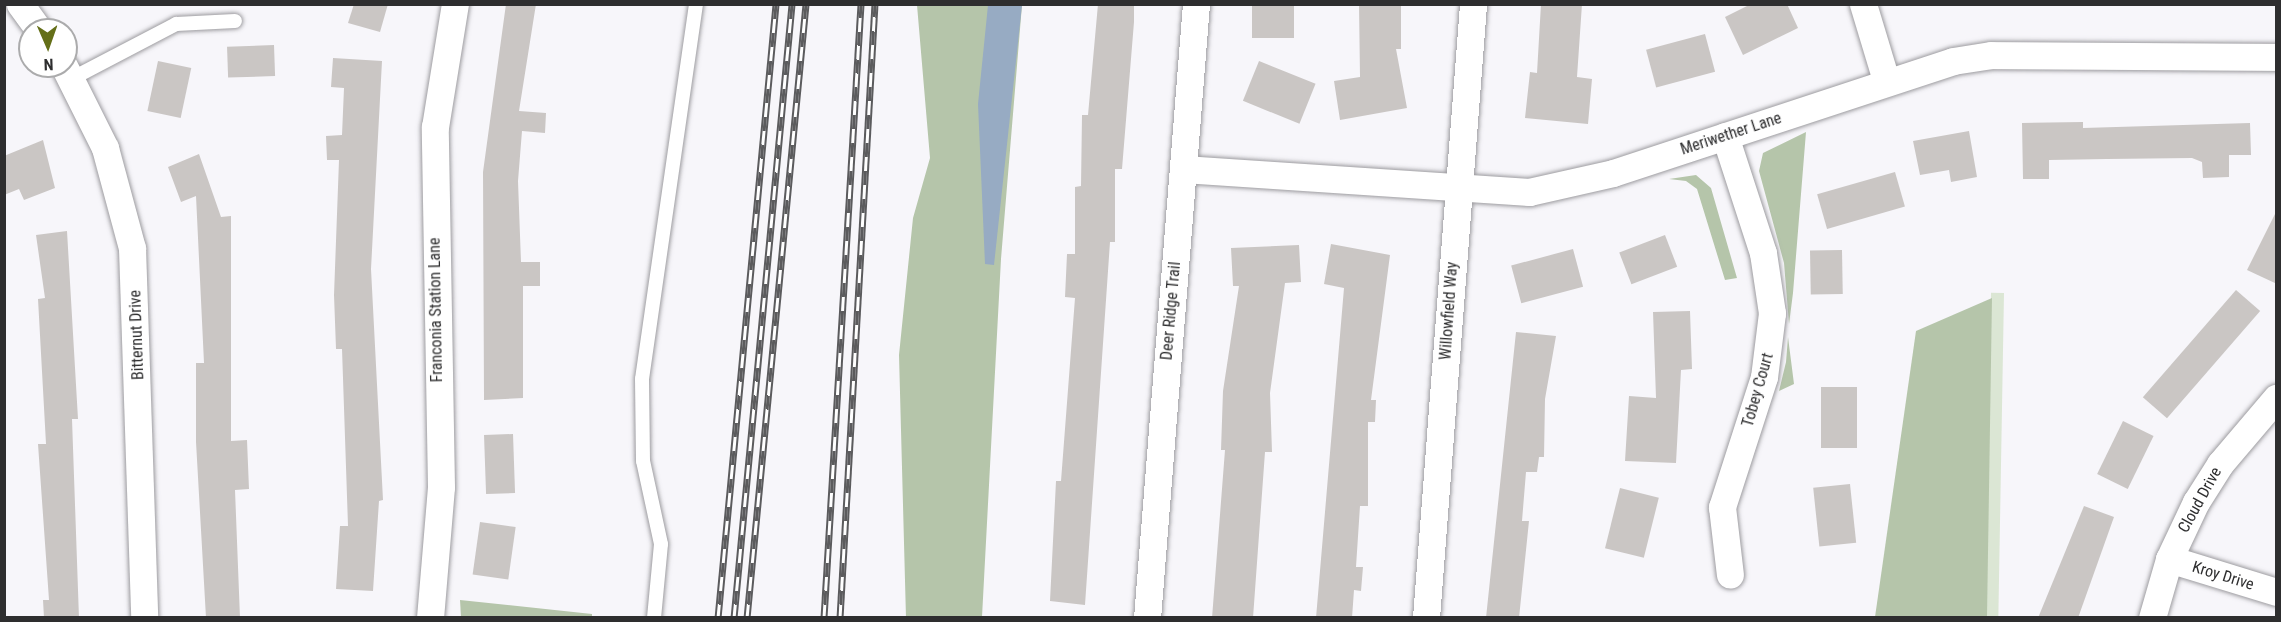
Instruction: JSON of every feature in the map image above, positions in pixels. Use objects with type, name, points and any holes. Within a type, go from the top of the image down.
[{"type":"street","points":[[20,4],[30,18]]},
{"type":"street","name":"Franconia Station Lane","points":[[430,618],[441,487],[435,127],[455,4]]},
{"type":"street","name":"Deer Ridge Trail","points":[[1147,618],[1196,4]]},
{"type":"street","name":"Willowfield Way","points":[[1426,618],[1473,4]]},
{"type":"street","points":[[1863,4],[1886,80]]},
{"type":"street","name":"Meriwether Lane","points":[[1183,169],[1529,192],[1569,186],[1725,136],[1886,80],[1991,55],[2277,57]]},
{"type":"street","name":"Bitternut Drive","points":[[71,78],[105,148],[132,248],[144,618]]},
{"type":"street","name":"Tobey Court","points":[[1725,136],[1763,253],[1772,313],[1764,377],[1722,507],[1730,575]]},
{"type":"street","name":"Cloud Drive","points":[[2152,618],[2169,559],[2220,464],[2277,398]]},
{"type":"street","name":"Kroy Drive","points":[[2169,559],[2277,592]]},
{"type":"lane","points":[[654,618],[661,544],[643,461],[642,378],[696,4]]},
{"type":"lane","points":[[78,68],[176,24],[235,21]]},
{"type":"green space","points":[[917,5],[1022,5],[1001,259],[982,617],[906,618],[899,355],[913,218],[930,158]]},
{"type":"green space","points":[[1806,132],[1789,324],[1784,263],[1759,171],[1763,153]]},
{"type":"green space","points":[[1696,175],[1711,188],[1737,278],[1725,280],[1697,189],[1686,181],[1669,179]]},
{"type":"green space","points":[[1991,293],[2004,293],[1998,617],[1985,617]]},
{"type":"green space","points":[[1992,298],[1987,617],[1875,617],[1916,331]]},
{"type":"green space","points":[[1788,337],[1794,384],[1779,391],[1786,362]]},
{"type":"green space","points":[[460,600],[592,614],[592,617],[461,617]]},
{"type":"water","points":[[988,5],[1022,5],[994,265],[985,264],[978,104]]},
{"type":"building","points":[[354,4],[388,4],[380,32],[348,23]]},
{"type":"building","points":[[506,4],[536,4],[519,111],[546,113],[545,133],[522,131],[518,181],[521,262],[540,262],[540,286],[523,286],[523,398],[484,400],[483,172]]},
{"type":"building","points":[[1098,4],[1134,4],[1134,22],[1122,169],[1115,169],[1115,242],[1110,242],[1085,605],[1050,601],[1056,481],[1061,481],[1075,298],[1065,297],[1067,254],[1075,254],[1075,187],[1081,186],[1082,115],[1088,115]]},
{"type":"building","points":[[1252,4],[1294,4],[1294,38],[1252,38]]},
{"type":"building","points":[[1359,4],[1401,4],[1401,49],[1396,49],[1407,108],[1340,120],[1334,81],[1360,77]]},
{"type":"building","points":[[1541,4],[1582,4],[1577,77],[1592,79],[1588,124],[1525,118],[1530,72],[1537,73]]},
{"type":"building","points":[[1751,4],[1787,4],[1798,28],[1743,55],[1725,17]]},
{"type":"building","points":[[1705,34],[1715,72],[1656,87],[1646,50]]},
{"type":"building","points":[[274,45],[275,76],[228,78],[227,47]]},
{"type":"building","points":[[333,58],[382,61],[371,269],[383,500],[379,501],[373,591],[336,589],[340,526],[348,526],[342,349],[336,349],[334,295],[339,160],[327,160],[326,136],[342,135],[344,88],[331,87]]},
{"type":"building","points":[[158,61],[191,68],[181,118],[147,111]]},
{"type":"building","points":[[1259,61],[1316,84],[1299,124],[1243,101]]},
{"type":"building","points":[[2083,122],[2083,128],[2250,123],[2251,155],[2229,155],[2229,177],[2203,178],[2202,162],[2192,158],[2049,160],[2049,179],[2023,179],[2022,123]]},
{"type":"building","points":[[1969,131],[1977,177],[1951,182],[1949,170],[1920,175],[1913,141]]},
{"type":"building","points":[[43,140],[55,188],[24,200],[19,189],[4,195],[4,156]]},
{"type":"building","points":[[199,154],[221,217],[231,216],[231,441],[247,440],[249,489],[235,490],[240,618],[206,618],[196,442],[196,363],[204,363],[196,196],[181,202],[168,167]]},
{"type":"building","points":[[1895,172],[1905,207],[1827,229],[1817,194]]},
{"type":"building","points":[[2277,210],[2277,284],[2247,270]]},
{"type":"building","points":[[67,231],[78,419],[72,419],[79,618],[44,618],[43,600],[49,600],[38,444],[46,444],[38,299],[45,298],[36,235]]},
{"type":"building","points":[[1665,235],[1677,267],[1631,284],[1619,253]]},
{"type":"building","points":[[1331,244],[1390,255],[1371,400],[1376,400],[1375,422],[1368,422],[1368,506],[1360,506],[1356,567],[1363,567],[1361,591],[1354,590],[1352,618],[1316,618],[1344,288],[1324,284]]},
{"type":"building","points":[[1299,245],[1301,282],[1285,283],[1270,393],[1272,452],[1265,452],[1253,618],[1212,618],[1225,450],[1221,450],[1223,391],[1239,286],[1233,286],[1231,248]]},
{"type":"building","points":[[1573,249],[1583,287],[1521,303],[1511,266]]},
{"type":"building","points":[[1842,250],[1843,294],[1811,295],[1810,251]]},
{"type":"building","points":[[2236,290],[2260,311],[2167,418],[2143,397]]},
{"type":"building","points":[[1690,311],[1692,369],[1681,370],[1676,463],[1625,461],[1629,396],[1656,398],[1653,312]]},
{"type":"building","points":[[1516,332],[1556,336],[1545,399],[1544,457],[1539,457],[1537,472],[1526,472],[1522,521],[1529,521],[1519,618],[1486,618]]},
{"type":"building","points":[[1821,387],[1857,387],[1857,448],[1821,448]]},
{"type":"building","points":[[2123,421],[2154,436],[2128,489],[2097,474]]},
{"type":"building","points":[[513,434],[515,493],[486,494],[484,435]]},
{"type":"building","points":[[1850,484],[1856,543],[1819,547],[1813,488]]},
{"type":"building","points":[[1620,488],[1659,498],[1644,558],[1605,548]]},
{"type":"building","points":[[2084,506],[2114,517],[2078,618],[2038,618]]},
{"type":"building","points":[[480,522],[516,527],[508,579],[473,574]]},
{"type":"railway","points":[[718,618],[776,4]]},
{"type":"railway","points":[[734,618],[792,4]]},
{"type":"railway","points":[[747,618],[806,4]]},
{"type":"railway","points":[[824,618],[861,4]]},
{"type":"railway","points":[[840,618],[875,4]]}]
